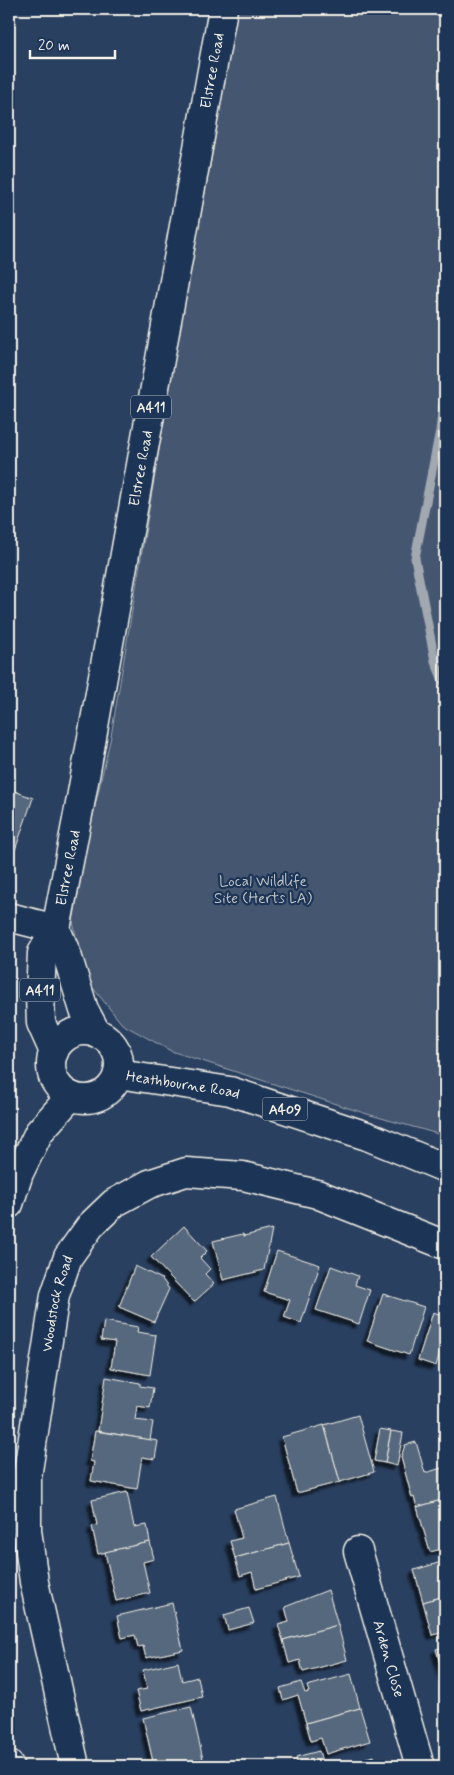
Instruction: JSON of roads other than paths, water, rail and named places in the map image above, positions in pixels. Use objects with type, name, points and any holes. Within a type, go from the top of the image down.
[{"type":"main road","name":"Elstree Road","points":[[71,1096],[61,1090],[53,1075],[51,1063],[54,1052],[41,1022],[42,953],[56,929],[80,804],[223,9]]},
{"type":"main road","points":[[9,917],[56,929]]},
{"type":"main road","name":"A411","points":[[56,929],[67,955],[84,1010],[97,1034],[107,1039],[115,1049],[119,1060],[118,1074]]},
{"type":"main road","points":[[54,1052],[60,1042],[70,1035],[88,1032],[97,1034]]},
{"type":"main road","points":[[9,1204],[19,1172],[39,1132],[71,1096],[89,1099],[101,1096],[113,1084],[118,1074]]},
{"type":"main road","name":"Heathbourne Road","points":[[118,1074],[230,1092],[368,1136],[445,1168]]},
{"type":"main road","name":"Woodstock Road","points":[[75,1766],[34,1582],[27,1530],[27,1477],[55,1294],[68,1258],[91,1225],[114,1203],[121,1199],[149,1184],[186,1172],[243,1176],[317,1194],[445,1245]]},
{"type":"main road","name":"Arden Close","points":[[358,1552],[420,1766]]},
{"type":"waterway","points":[[445,389],[440,430],[415,558],[435,661],[445,685]]},
{"type":"park label","name":"Local Wildlife Site (Herts LA)","points":[[263,890]]}]
